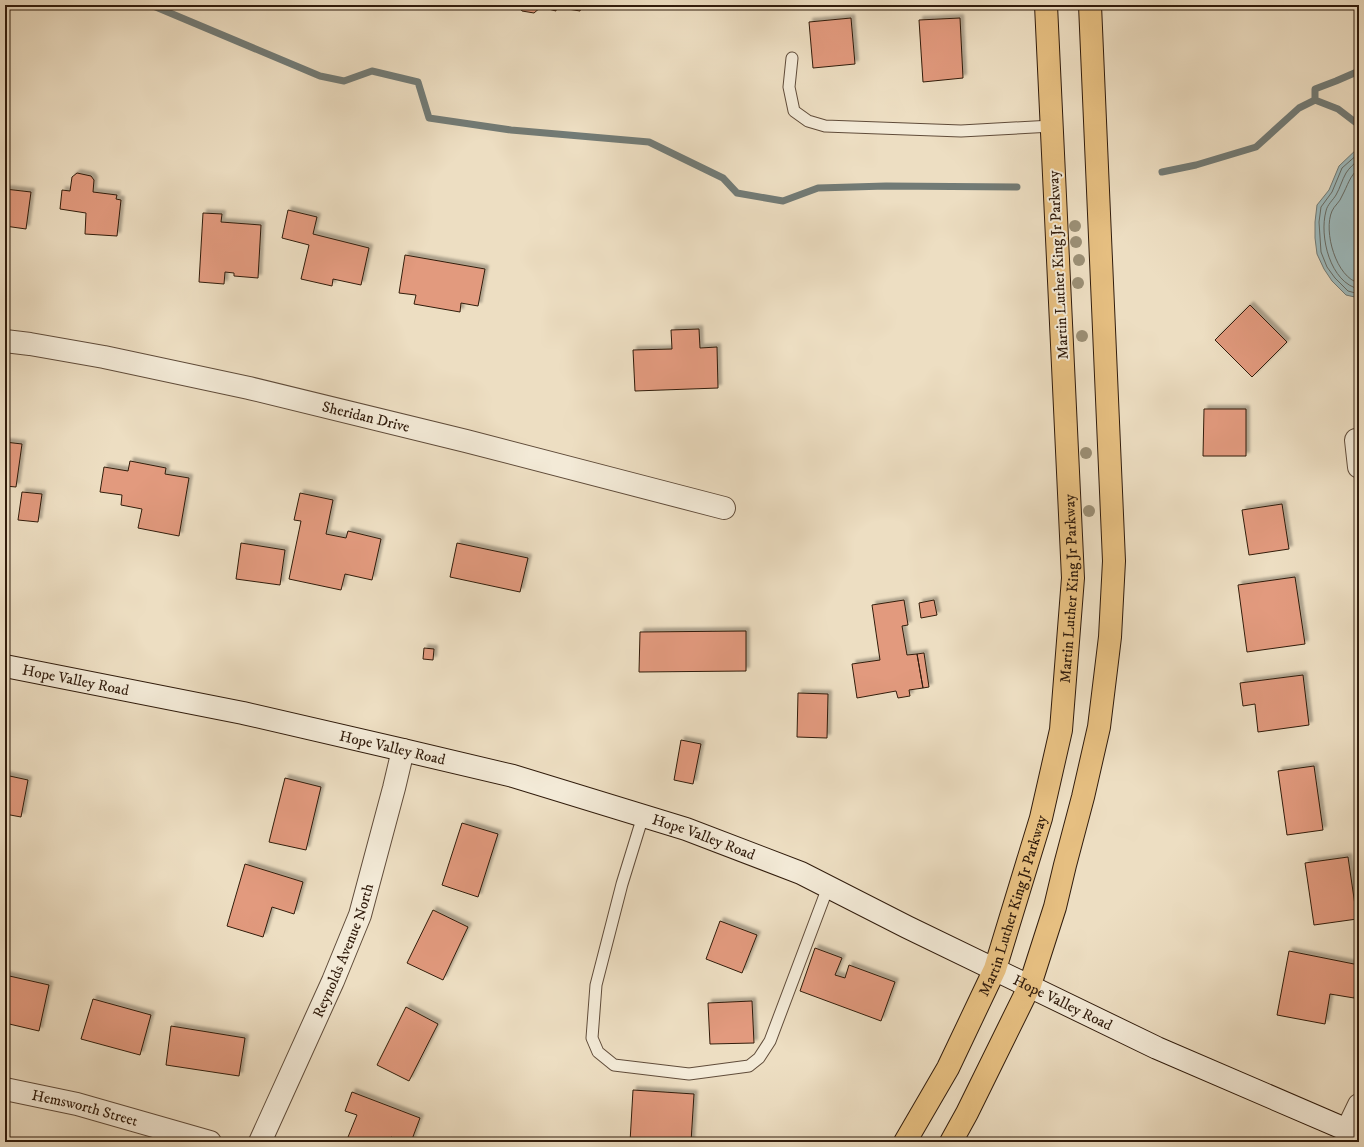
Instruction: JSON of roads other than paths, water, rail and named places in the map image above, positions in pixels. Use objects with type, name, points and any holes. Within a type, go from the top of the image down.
[{"type":"main road","name":"Martin Luther King Jr Parkway","points":[[905,1142],[948,1068],[996,969],[1042,818],[1061,730],[1073,578],[1046,5]]},
{"type":"main road","points":[[951,1142],[1030,986],[1055,907],[1099,727],[1110,637],[1114,561],[1090,5]]},
{"type":"main road","name":"Sheridan Drive","points":[[5,341],[104,357],[249,388],[466,441],[724,508]]},
{"type":"main road","points":[[1356,440],[1359,467]]},
{"type":"main road","name":"Hope Valley Road","points":[[5,666],[243,713],[513,776],[686,829],[801,873],[1158,1048],[1353,1132]]},
{"type":"main road","name":"Reynolds Avenue North","points":[[260,1142],[333,981],[360,915],[403,750]]},
{"type":"main road","name":"Hemsworth Street","points":[[5,1089],[77,1104],[210,1142]]},
{"type":"main road","points":[[1353,1132],[1359,1105]]},
{"type":"lane","points":[[792,58],[789,86],[794,111],[808,121],[825,126],[961,131],[1052,126]]},
{"type":"lane","points":[[643,816],[622,884],[596,986],[592,1038],[598,1052],[614,1065],[689,1074],[749,1066],[759,1058],[770,1041],[828,887]]},
{"type":"water","points":[[1359,147],[1359,298],[1346,295],[1332,281],[1324,269],[1317,254],[1315,222],[1317,205],[1329,190],[1339,166]]},
{"type":"waterway","points":[[151,5],[320,76],[344,81],[372,71],[418,82],[429,118],[511,130],[649,142],[723,178],[737,193],[783,201],[818,188],[886,186],[1017,187]]},
{"type":"waterway","points":[[1315,100],[1315,89],[1359,71]]},
{"type":"waterway","points":[[1162,172],[1196,165],[1256,147],[1299,108],[1315,100],[1338,109],[1359,125]]}]
